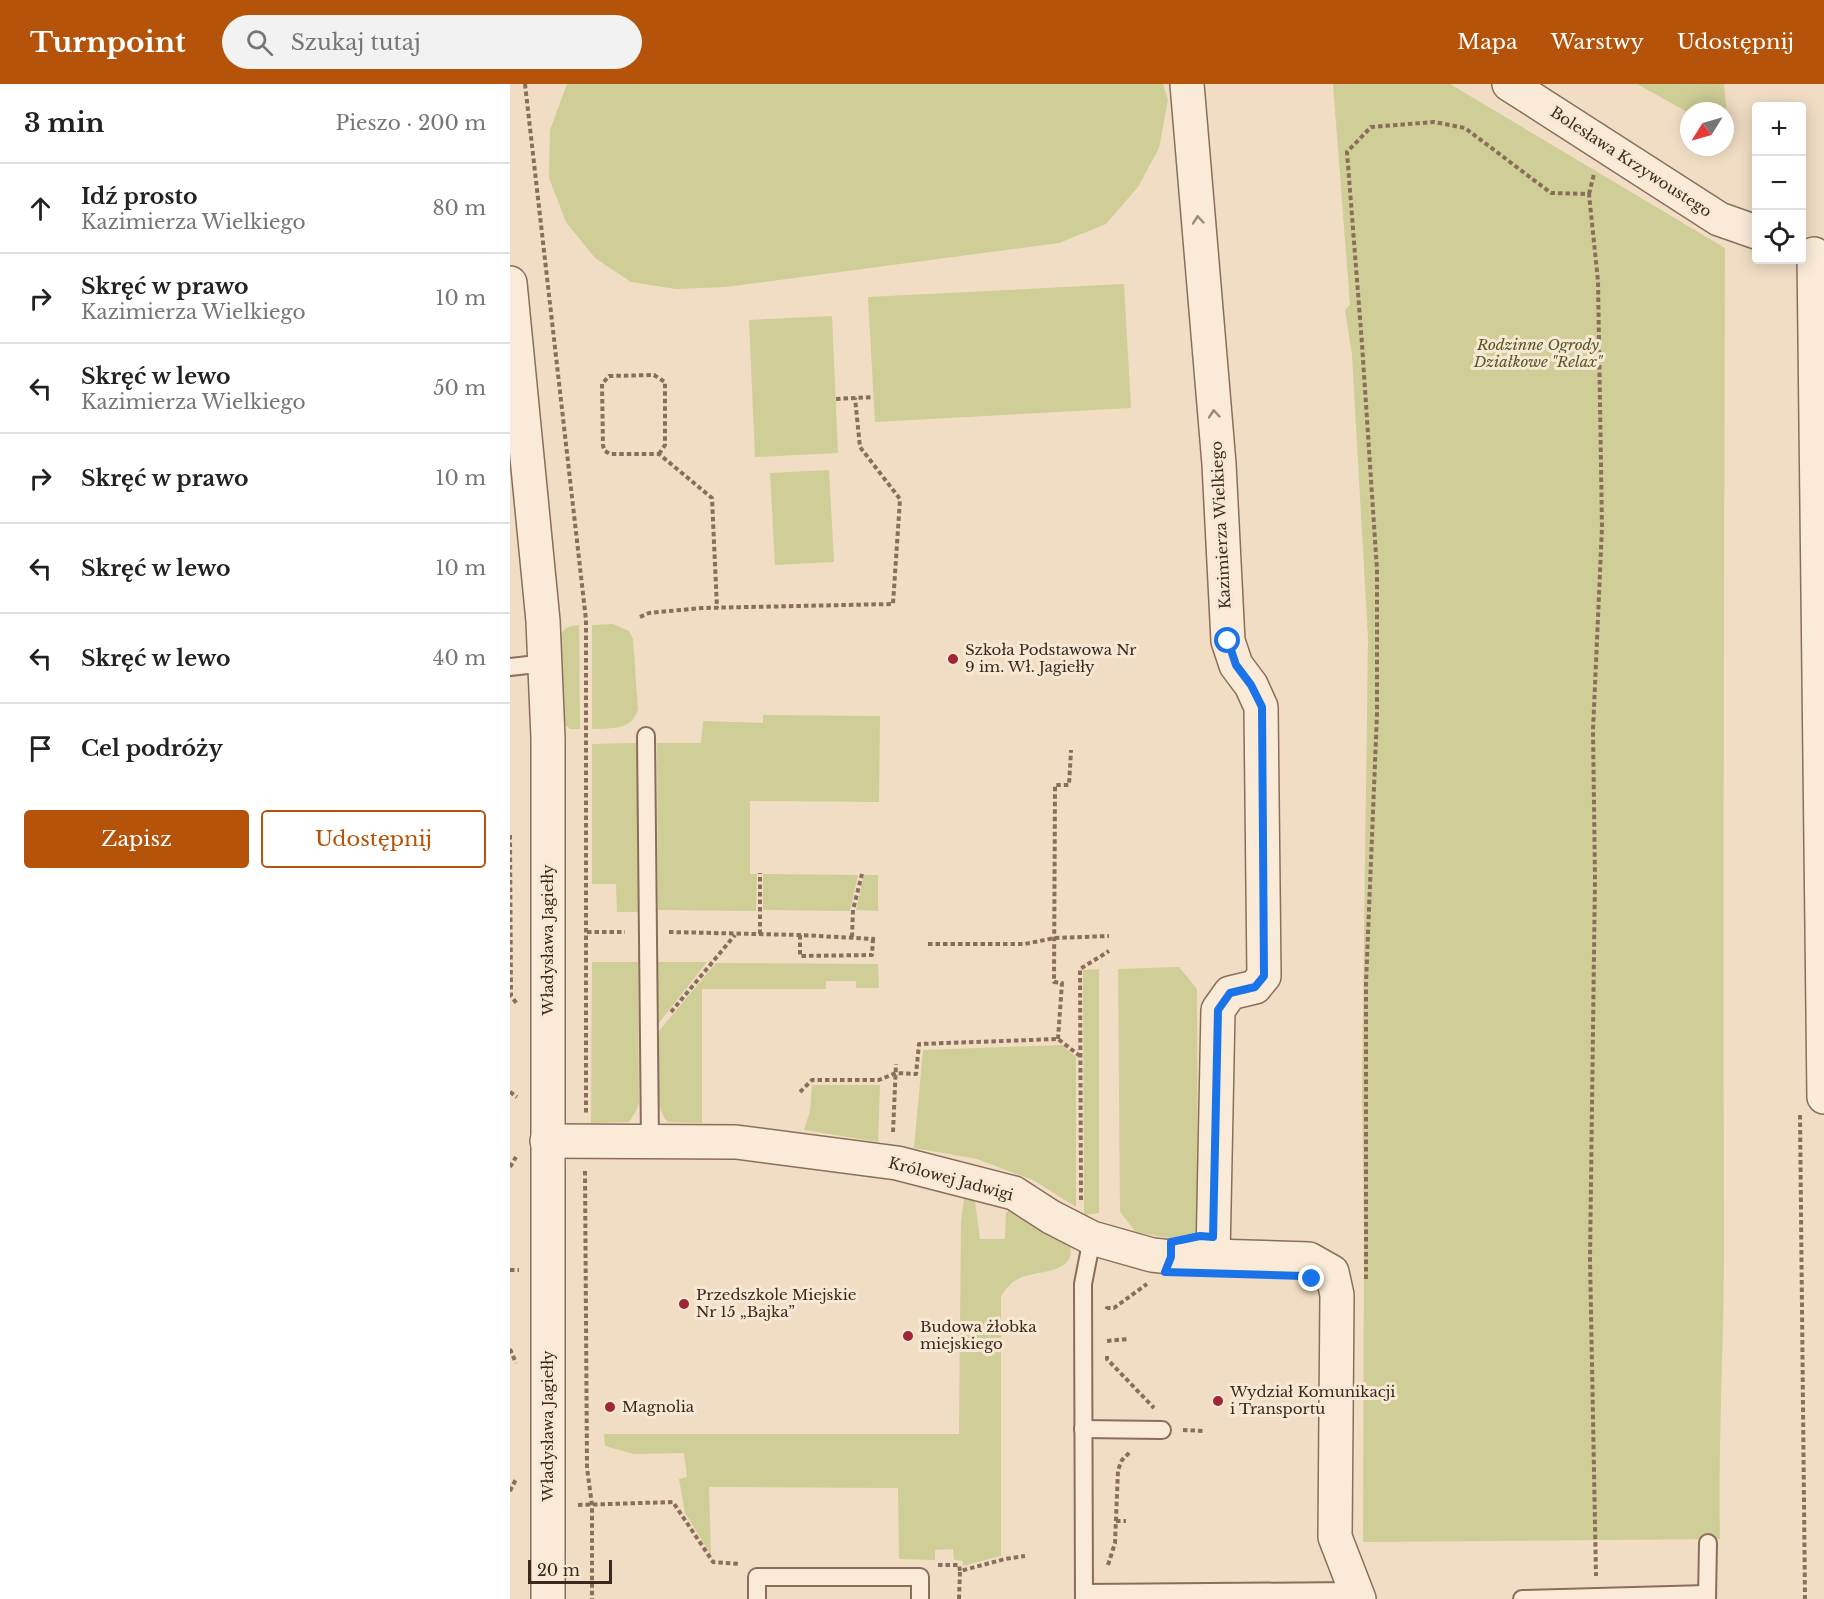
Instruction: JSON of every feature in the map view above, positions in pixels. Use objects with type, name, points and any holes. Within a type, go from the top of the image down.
[{"type":"street","name":"Kazimierza Wielkiego","points":[[1187,84],[1219,464],[1228,641],[1236,665],[1251,685],[1262,707],[1264,976],[1255,987],[1230,993],[1218,1010],[1213,1256]]},
{"type":"street","name":"Bolesława Krzywoustego","points":[[1509,84],[1719,219],[1752,231]]},
{"type":"street","points":[[1813,253],[1824,1097]]},
{"type":"street","name":"Władysława Jagiełły","points":[[510,283],[543,611],[545,663],[548,772],[548,1599]]},
{"type":"street","name":"Królowej Jadwigi","points":[[547,1141],[736,1142],[819,1151],[897,1164],[1014,1193],[1051,1217],[1087,1224],[1152,1255],[1309,1259],[1332,1272],[1337,1295],[1335,1538],[1358,1595]]},
{"type":"lane","points":[[510,667],[545,663]]},
{"type":"lane","points":[[646,735],[650,1141]]},
{"type":"lane","points":[[1087,1224],[1083,1284],[1084,1596],[1358,1595]]},
{"type":"lane","points":[[1083,1429],[1162,1430]]},
{"type":"lane","points":[[1522,1599],[1707,1596],[1708,1543]]},
{"type":"lane","points":[[757,1599],[757,1577],[920,1577],[920,1599]]},
{"type":"path","points":[[1366,1284],[1366,983],[1377,714],[1377,570],[1347,152],[1371,127],[1434,122],[1465,128],[1551,193],[1589,194],[1598,281],[1602,527],[1593,730],[1595,878],[1590,1259],[1596,1575]]},
{"type":"path","points":[[659,454],[665,445],[665,382],[654,375],[609,376],[602,384],[605,451],[610,454],[659,454],[712,498],[717,608]]},
{"type":"path","points":[[836,399],[873,397]]},
{"type":"path","points":[[640,617],[649,614],[717,608],[893,604],[900,499],[860,447],[855,398]]},
{"type":"path","points":[[1058,1040],[1062,983],[1054,982],[1055,785],[1070,785],[1071,750]]},
{"type":"path","points":[[760,873],[760,934]]},
{"type":"path","points":[[852,937],[853,910],[862,874]]},
{"type":"path","points":[[701,933],[800,935],[874,939],[872,956],[800,956],[800,935]]},
{"type":"path","points":[[650,1038],[736,934]]},
{"type":"path","points":[[928,944],[1025,944],[1054,938],[1109,936]]},
{"type":"path","points":[[1087,1224],[1080,1056],[1080,969],[1109,951]]},
{"type":"path","points":[[586,1020],[587,1468],[592,1505],[592,1599]]},
{"type":"path","points":[[800,1092],[812,1080],[879,1080],[896,1073],[916,1074],[919,1044],[1058,1040],[1080,1056]]},
{"type":"path","points":[[892,1137],[896,1064]]},
{"type":"path","points":[[1107,1319],[1107,1308],[1114,1308],[1165,1272],[1171,1257]]},
{"type":"path","points":[[1107,1330],[1107,1359],[1162,1415],[1162,1430],[1203,1431]]},
{"type":"path","points":[[1107,1341],[1128,1339]]},
{"type":"path","points":[[1184,1431],[1184,1437]]},
{"type":"path","points":[[1106,1571],[1115,1542],[1118,1470],[1128,1452],[1137,1448]]},
{"type":"path","points":[[592,1505],[673,1502],[713,1562],[739,1563],[757,1577]]},
{"type":"path","points":[[1116,1521],[1126,1521]]},
{"type":"path","points":[[959,1599],[960,1571]]},
{"type":"green space","points":[[567,84],[1163,84],[1168,100],[1159,148],[1138,187],[1106,224],[1059,243],[726,287],[676,289],[631,282],[595,258],[566,222],[549,178],[550,130]]},
{"type":"green space","name":"Rodzinne Ogrody Działkowe \"Relax\"","points":[[1333,84],[1450,84],[1725,248],[1724,1241],[1720,1539],[1363,1542],[1362,1088],[1368,638],[1352,355],[1345,310],[1350,305]]},
{"type":"green space","points":[[1637,84],[1724,84],[1726,102],[1680,102],[1680,108]]},
{"type":"green space","points":[[1124,284],[1131,408],[875,422],[868,297]]},
{"type":"green space","points":[[832,316],[838,453],[755,457],[749,320]]},
{"type":"green space","points":[[829,470],[834,562],[775,565],[770,473]]},
{"type":"green space","points":[[613,624],[629,631],[633,639],[638,709],[626,725],[592,729],[592,625]]},
{"type":"green space","points":[[579,625],[580,729],[570,729],[562,722],[560,638],[567,628]]},
{"type":"green space","points":[[763,715],[880,716],[879,802],[750,801],[750,874],[757,874],[756,911],[658,910],[657,743],[701,743],[703,721],[763,723]]},
{"type":"green space","points":[[638,743],[638,912],[617,912],[616,884],[592,884],[592,744]]},
{"type":"green space","points":[[763,874],[858,875],[850,911],[763,910]]},
{"type":"green space","points":[[864,875],[878,875],[878,911],[856,910]]},
{"type":"green space","points":[[592,962],[638,962],[639,1103],[629,1122],[591,1123]]},
{"type":"green space","points":[[658,962],[707,962],[658,1024]]},
{"type":"green space","points":[[716,963],[878,964],[879,988],[856,988],[856,981],[826,981],[826,989],[702,989],[702,1123],[668,1122],[663,1115],[658,1093],[658,1032]]},
{"type":"green space","points":[[1179,967],[1197,989],[1198,1234],[1168,1238],[1136,1232],[1120,1212],[1118,969]]},
{"type":"green space","points":[[1099,969],[1099,1213],[1084,1215],[1083,970]]},
{"type":"green space","points":[[1062,1045],[1076,1057],[1076,1207],[1033,1180],[977,1159],[914,1148],[923,1050]]},
{"type":"green space","points":[[812,1085],[880,1085],[878,1142],[804,1130],[810,1111]]},
{"type":"green space","points":[[965,1192],[974,1194],[980,1239],[1005,1239],[1006,1213],[1011,1208],[1069,1242],[1071,1253],[1068,1261],[1062,1266],[1018,1279],[1010,1284],[1001,1296],[1001,1556],[963,1566],[963,1561],[954,1560],[953,1549],[935,1550],[935,1560],[899,1559],[898,1488],[709,1487],[711,1555],[685,1513],[679,1479],[687,1477],[684,1453],[634,1454],[605,1446],[604,1434],[959,1434],[961,1221]]},
{"type":"place","name":"Szkoła Podstawowa Nr 9 im. Wł. Jagiełły","points":[[953,659]]},
{"type":"place","name":"Przedszkole Miejskie Nr 15 „Bajka”","points":[[684,1304]]},
{"type":"place","name":"Budowa żłobka miejskiego","points":[[908,1336]]},
{"type":"place","name":"Wydział Komunikacji i Transportu","points":[[1218,1401]]},
{"type":"place","name":"Magnolia","points":[[610,1407]]},
{"type":"route","points":[[1228,641],[1236,665],[1251,685],[1262,707],[1264,976],[1255,987],[1230,993],[1218,1010],[1213,1237],[1200,1236],[1171,1242],[1171,1257],[1165,1272],[1303,1276],[1312,1279]]}]
